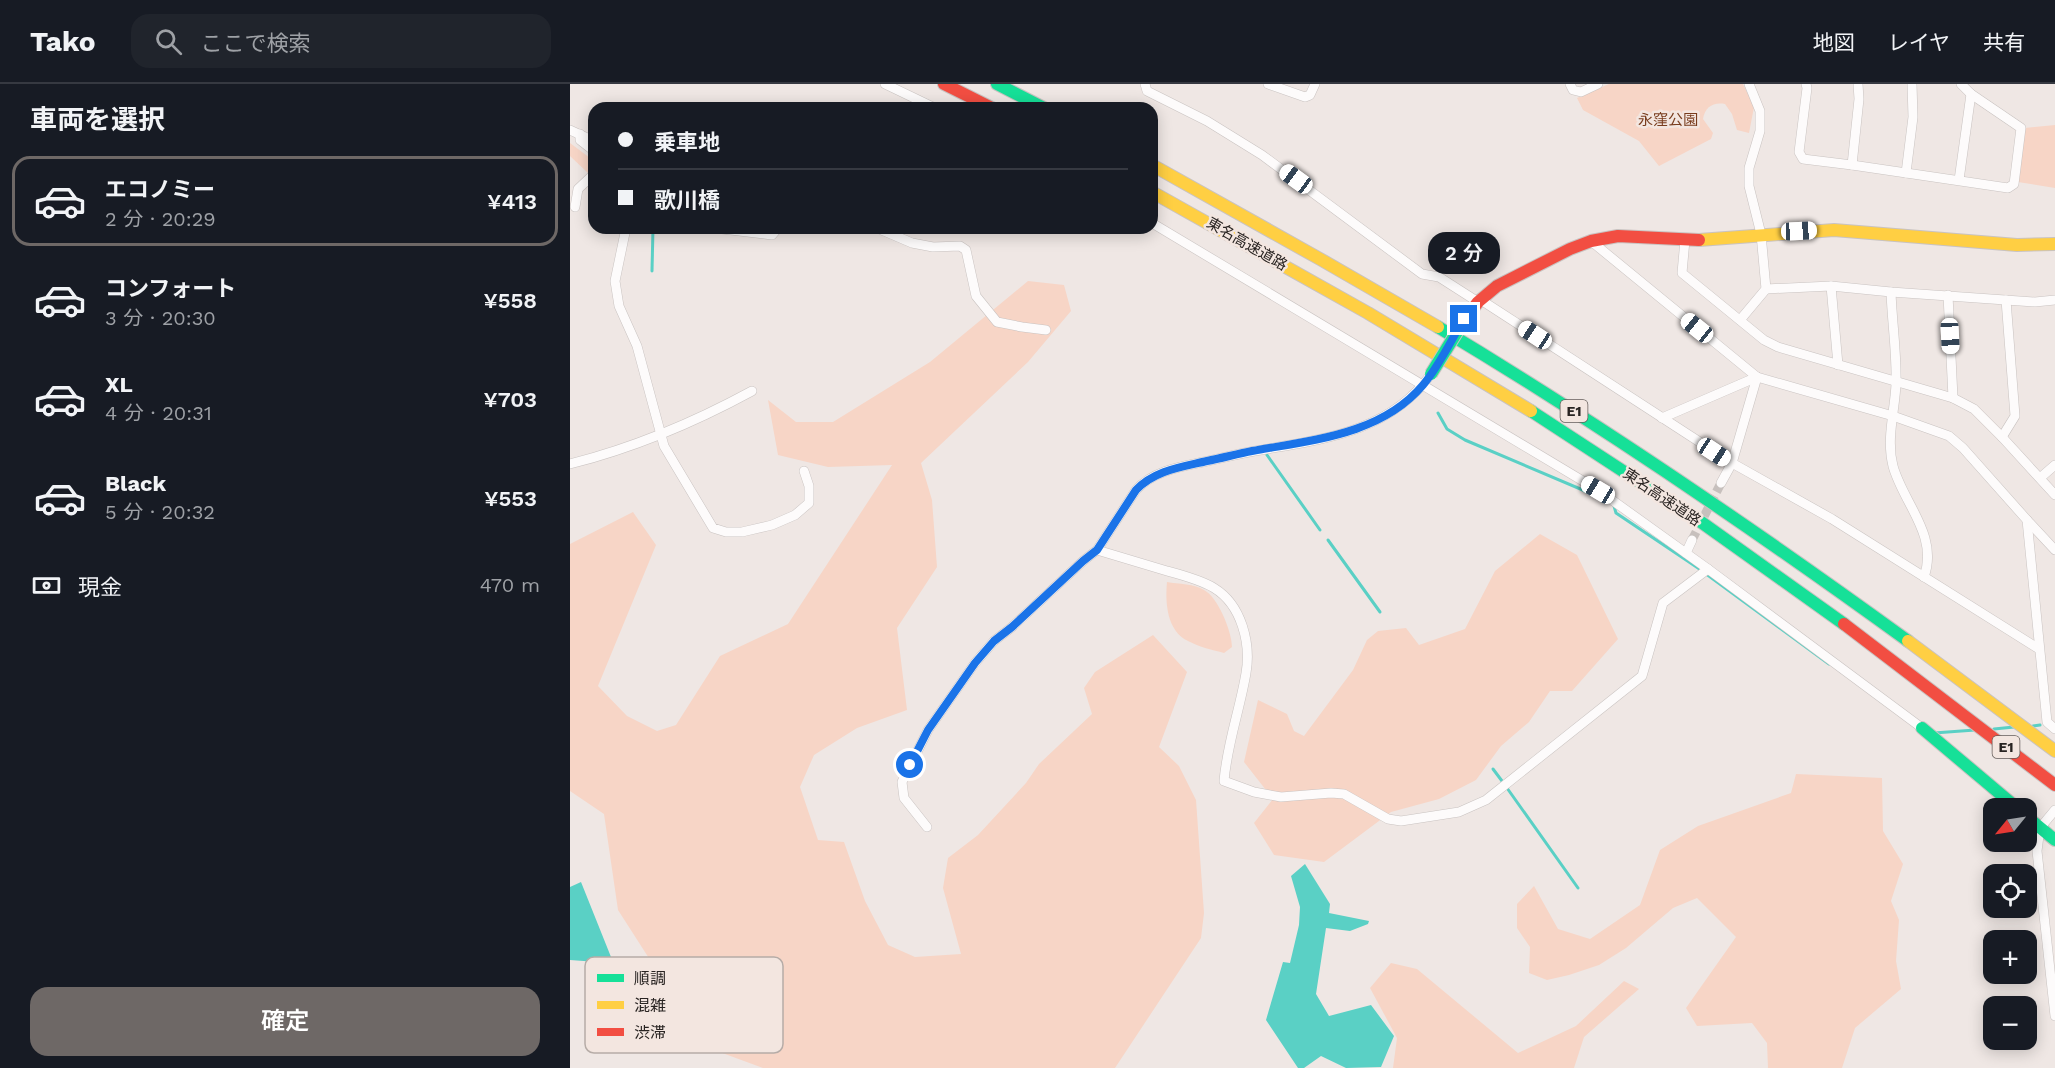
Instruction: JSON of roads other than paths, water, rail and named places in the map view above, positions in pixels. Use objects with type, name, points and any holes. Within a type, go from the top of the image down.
[{"type":"main road","points":[[944,84],[980,102]]},
{"type":"main road","points":[[997,84],[1032,102]]},
{"type":"main road","name":"東名高速道路","points":[[1158,168],[1370,287],[1594,423],[1813,572],[2055,751]]},
{"type":"main road","name":"東名高速道路","points":[[1158,195],[1347,302],[1580,442],[1803,594],[2055,785]]},
{"type":"main road","points":[[1431,374],[1464,319],[1479,301],[1497,286],[1591,241],[1618,236],[1684,240],[1834,230],[2017,245],[2055,244]]},
{"type":"main road","points":[[1922,728],[2005,798]]},
{"type":"main road","points":[[2037,825],[2055,840]]},
{"type":"street","points":[[885,84],[922,102]]},
{"type":"street","points":[[1144,84],[1147,91],[1208,121],[1263,155],[1422,274],[1439,277],[1479,301],[1732,464],[1832,519],[2039,649]]},
{"type":"street","points":[[1268,84],[1305,97],[1310,95],[1315,84]]},
{"type":"street","points":[[1570,84],[1573,90],[1581,92],[1598,84]]},
{"type":"street","points":[[1740,320],[1766,289],[1761,234],[1749,186],[1749,168],[1760,131],[1761,111],[1749,84]]},
{"type":"street","points":[[1806,84],[1808,88],[1799,152],[1803,159],[2008,188],[2014,184],[2021,128],[1971,94],[1961,84]]},
{"type":"street","points":[[1852,165],[1859,99],[1858,84]]},
{"type":"street","points":[[1906,173],[1913,117],[1912,84]]},
{"type":"street","points":[[1959,180],[1971,94]]},
{"type":"street","points":[[575,132],[588,146]]},
{"type":"street","points":[[575,207],[578,189],[588,180]]},
{"type":"street","points":[[1158,227],[1598,490],[1922,728]]},
{"type":"street","points":[[625,234],[615,281],[618,306],[636,346],[664,446],[713,528],[726,532],[742,532],[772,525],[795,515],[809,503],[809,486],[804,471]]},
{"type":"street","points":[[891,234],[912,243],[933,247],[960,246],[966,250],[976,296],[997,322],[1047,330]]},
{"type":"street","points":[[1684,240],[1682,273],[1764,340],[1778,347],[1953,398],[1974,409],[2055,495]]},
{"type":"street","points":[[1591,241],[1757,377],[1893,416],[1949,436],[1963,448],[2055,550]]},
{"type":"street","points":[[1766,289],[1830,286],[2035,302],[2055,300]]},
{"type":"street","points":[[1830,286],[1838,365]]},
{"type":"street","points":[[1891,292],[1896,383],[1891,442],[1893,466],[1920,522],[1928,556],[1924,577]]},
{"type":"street","points":[[1948,295],[1953,398]]},
{"type":"street","points":[[2002,437],[2015,416],[2006,300]]},
{"type":"street","points":[[927,827],[904,798],[902,782],[928,730],[975,663],[994,641],[1097,550],[1143,482],[1159,474],[1251,452],[1330,438],[1356,429],[1394,411],[1422,386],[1431,374]]},
{"type":"street","points":[[1662,418],[1757,377]]},
{"type":"street","points":[[1721,483],[1732,464],[1757,377]]},
{"type":"street","points":[[570,464],[660,434],[719,409],[752,391]]},
{"type":"street","points":[[2040,478],[2055,465]]},
{"type":"street","points":[[2026,520],[2047,722],[2055,729]]},
{"type":"street","points":[[1686,553],[1692,540]]},
{"type":"street","points":[[1097,550],[1183,575],[1214,588],[1226,598],[1236,613],[1248,652],[1246,674],[1226,759],[1224,780],[1254,792],[1281,797],[1344,794],[1388,819],[1401,821],[1459,812],[1486,801],[1642,676],[1663,603],[1708,569]]},
{"type":"street","points":[[2055,810],[2040,828],[2037,851],[2055,1016]]},
{"type":"water","points":[[1305,864],[1330,904],[1329,913],[1369,921],[1368,924],[1350,931],[1326,928],[1316,994],[1329,1016],[1371,1005],[1394,1036],[1381,1067],[1346,1068],[1321,1056],[1304,1068],[1298,1068],[1266,1020],[1283,962],[1290,963],[1299,925],[1300,907],[1291,876]]},
{"type":"water","points":[[581,882],[611,957],[585,957],[585,961],[570,960],[570,887]]},
{"type":"waterway","points":[[652,271],[653,234]]},
{"type":"waterway","points":[[1438,413],[1447,429],[1465,440],[1604,499]]},
{"type":"waterway","points":[[1267,455],[1320,530]]},
{"type":"waterway","points":[[1614,506],[1616,513],[1698,568],[1829,664]]},
{"type":"waterway","points":[[1328,540],[1380,612]]},
{"type":"waterway","points":[[2033,726],[2040,725]]},
{"type":"waterway","points":[[1994,729],[2014,727]]},
{"type":"waterway","points":[[1934,733],[1975,730]]},
{"type":"waterway","points":[[1493,769],[1502,781]]},
{"type":"waterway","points":[[1507,788],[1578,888]]},
{"type":"tunnel","points":[[1692,540],[1721,483]]},
{"type":"park label","name":"永窪公園","points":[[1668,120]]}]
